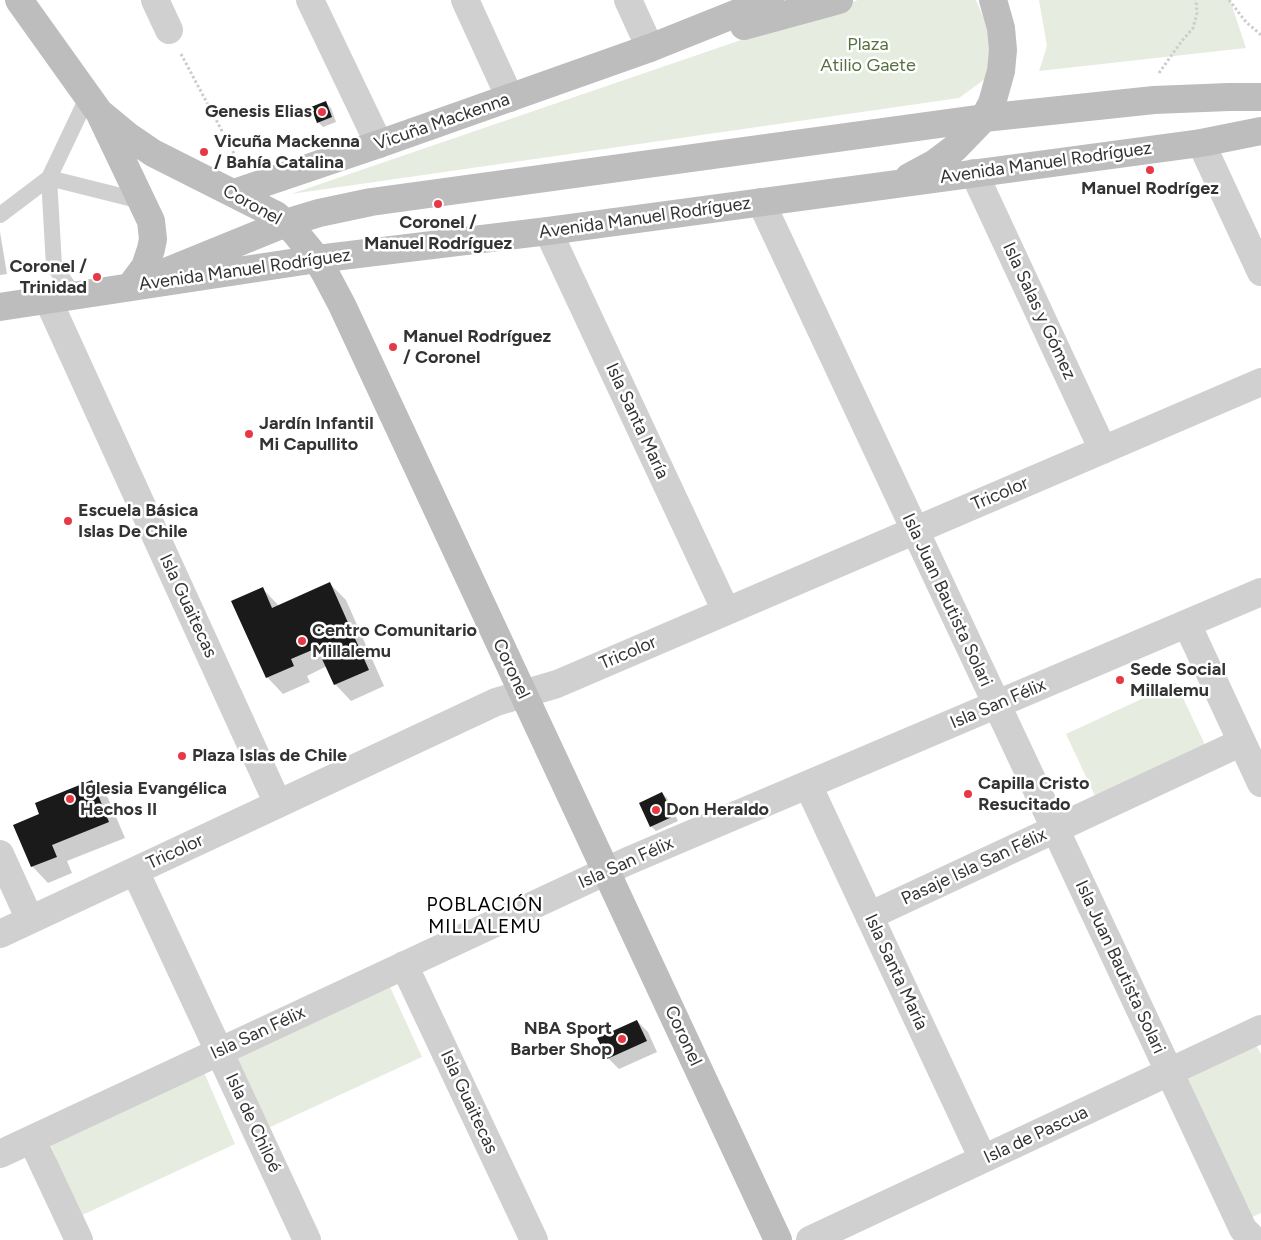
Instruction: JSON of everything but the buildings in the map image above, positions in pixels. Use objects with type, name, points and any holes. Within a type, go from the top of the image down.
[{"type":"main road","points":[[0,307],[130,287],[145,267],[152,249],[153,239],[151,221],[93,104],[20,0]]},
{"type":"main road","name":"Vicuña Mackenna","points":[[234,193],[650,48],[770,0]]},
{"type":"main road","name":"Vicuña Mackenna","points":[[650,48],[839,0]]},
{"type":"main road","points":[[896,183],[936,163],[955,148],[984,118],[992,103],[1001,71],[1003,50],[1001,28],[993,0]]},
{"type":"main road","name":"Avenida Manuel Rodríguez","points":[[130,287],[286,223],[319,213],[372,202],[984,118],[1154,100],[1229,96],[1261,97]]},
{"type":"main road","name":"Coronel","points":[[93,104],[128,136],[153,153],[264,208],[286,223],[317,259],[342,305],[778,1240]]},
{"type":"main road","name":"Avenida Manuel Rodríguez","points":[[130,287],[317,259],[548,231],[1201,143],[1261,132]]},
{"type":"street","points":[[155,0],[169,30]]},
{"type":"street","points":[[310,0],[379,144]]},
{"type":"street","points":[[465,0],[510,98]]},
{"type":"street","points":[[628,0],[650,48]]},
{"type":"street","points":[[1201,143],[1261,272]]},
{"type":"street","name":"Isla Salas y Gómez","points":[[974,173],[1103,450]]},
{"type":"street","name":"Isla Juan Bautista Solari","points":[[761,202],[1243,1229],[1254,1240]]},
{"type":"street","name":"Isla Santa María","points":[[548,231],[726,611]]},
{"type":"street","name":"Isla Guaitecas","points":[[48,300],[278,804]]},
{"type":"street","name":"Tricolor","points":[[0,934],[496,702],[557,684],[1261,382]]},
{"type":"street","name":"Isla San Félix","points":[[0,1154],[606,871],[1261,592]]},
{"type":"street","points":[[1186,624],[1261,783]]},
{"type":"street","name":"Pasaje Isla San Félix","points":[[869,916],[1242,742]]},
{"type":"street","name":"Isla Santa María","points":[[808,785],[983,1159]]},
{"type":"street","points":[[0,854],[30,920]]},
{"type":"street","name":"Isla de Chiloé","points":[[135,871],[307,1240]]},
{"type":"street","name":"Isla Guaitecas","points":[[404,965],[534,1240]]},
{"type":"street","name":"Isla de Pascua","points":[[810,1240],[1261,1029]]},
{"type":"street","points":[[32,1140],[79,1240]]},
{"type":"lane","points":[[0,215],[49,178],[93,104]]},
{"type":"lane","points":[[49,178],[141,201]]},
{"type":"lane","points":[[49,178],[54,266],[75,296]]},
{"type":"path","points":[[1229,0],[1246,22],[1261,35]]},
{"type":"path","points":[[169,30],[240,166],[247,162]]},
{"type":"green space","name":"Plaza Atilio Gaete","points":[[858,0],[976,0],[988,28],[990,58],[985,79],[959,98],[291,194]]},
{"type":"green space","points":[[1039,0],[1230,0],[1246,48],[1039,71],[1047,46]]},
{"type":"green space","points":[[1176,683],[1206,747],[1096,798],[1066,734]]},
{"type":"green space","points":[[390,987],[422,1057],[266,1129],[237,1058]]},
{"type":"green space","points":[[1256,1045],[1261,1054],[1261,1213],[1252,1217],[1186,1078]]},
{"type":"green space","points":[[203,1070],[235,1144],[78,1217],[50,1143]]},
{"type":"place","name":"Genesis Elias","points":[[322,112]]},
{"type":"place","name":"Vicuña Mackenna / Bahía Catalina","points":[[204,152]]},
{"type":"place","name":"Manuel Rodrígez","points":[[1150,170]]},
{"type":"place","name":"Coronel / Manuel Rodríguez","points":[[438,204]]},
{"type":"place","name":"Coronel / Trinidad","points":[[97,277]]},
{"type":"place","name":"Manuel Rodríguez / Coronel","points":[[393,347]]},
{"type":"place","name":"Jardín Infantil Mi Capullito","points":[[249,434]]},
{"type":"place","name":"Escuela Básica Islas De Chile","points":[[68,521]]},
{"type":"place","name":"Centro Comunitario Millalemu","points":[[302,641]]},
{"type":"place","name":"Sede Social Millalemu","points":[[1120,680]]},
{"type":"place","name":"Plaza Islas de Chile","points":[[182,756]]},
{"type":"place","name":"Capilla Cristo Resucitado","points":[[968,794]]},
{"type":"place","name":"Iglesia Evangélica Hechos II","points":[[70,799]]},
{"type":"place","name":"Don Heraldo","points":[[656,810]]},
{"type":"place","name":"NBA Sport Barber Shop","points":[[622,1039]]},
{"type":"district","name":"POBLACIÓN MILLALEMU","points":[[485,916]]}]
